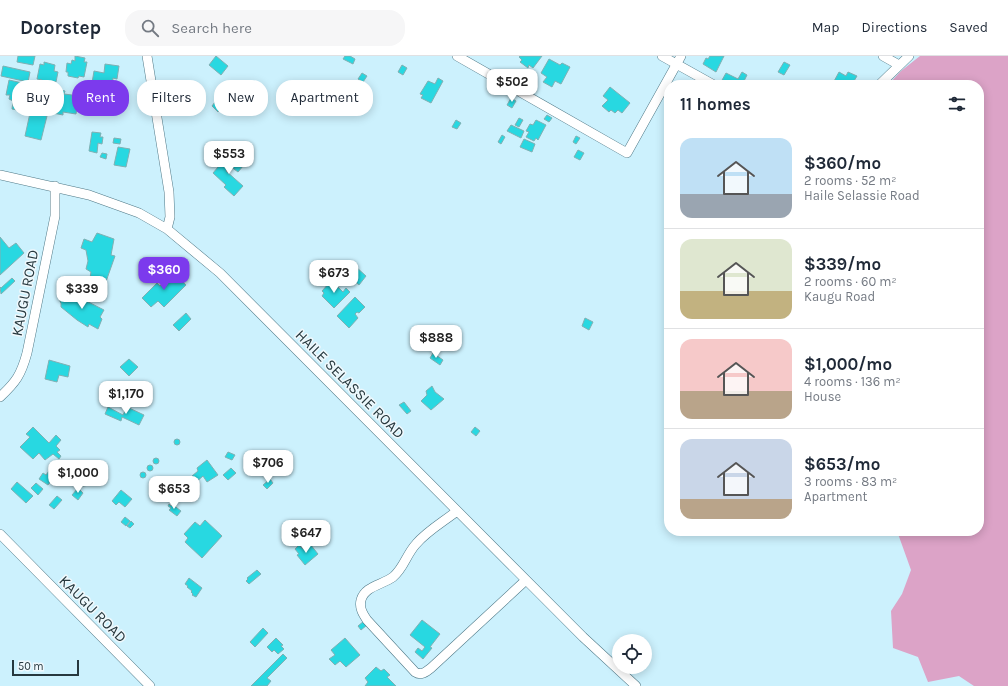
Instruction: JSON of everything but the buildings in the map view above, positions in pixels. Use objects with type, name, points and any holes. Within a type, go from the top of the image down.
[{"type":"street","points":[[147,56],[169,192],[170,217],[167,228]]},
{"type":"street","points":[[457,56],[627,153],[664,87]]},
{"type":"street","points":[[662,56],[679,60],[707,80]]},
{"type":"street","points":[[883,56],[899,65]]},
{"type":"street","points":[[884,80],[909,56]]},
{"type":"street","points":[[668,80],[679,60]]},
{"type":"street","name":"HAILE SELASSIE ROAD","points":[[0,175],[55,186],[115,203],[139,213],[167,228],[220,273],[583,637],[636,686]]},
{"type":"street","name":"KAUGU ROAD","points":[[0,397],[16,381],[23,369],[55,216],[55,186]]},
{"type":"street","points":[[457,511],[416,544],[400,571],[390,579],[373,586],[365,593],[361,601],[361,610],[367,620],[415,672],[422,674],[431,668],[526,580]]},
{"type":"street","name":"KAUGU ROAD","points":[[0,534],[150,686]]},
{"type":"shaded area","points":[[920,56],[1008,56],[1008,686],[974,686],[959,676],[928,682],[918,657],[893,648],[891,611],[902,594],[911,570],[899,536],[984,536],[984,80],[893,80],[901,71]]}]
